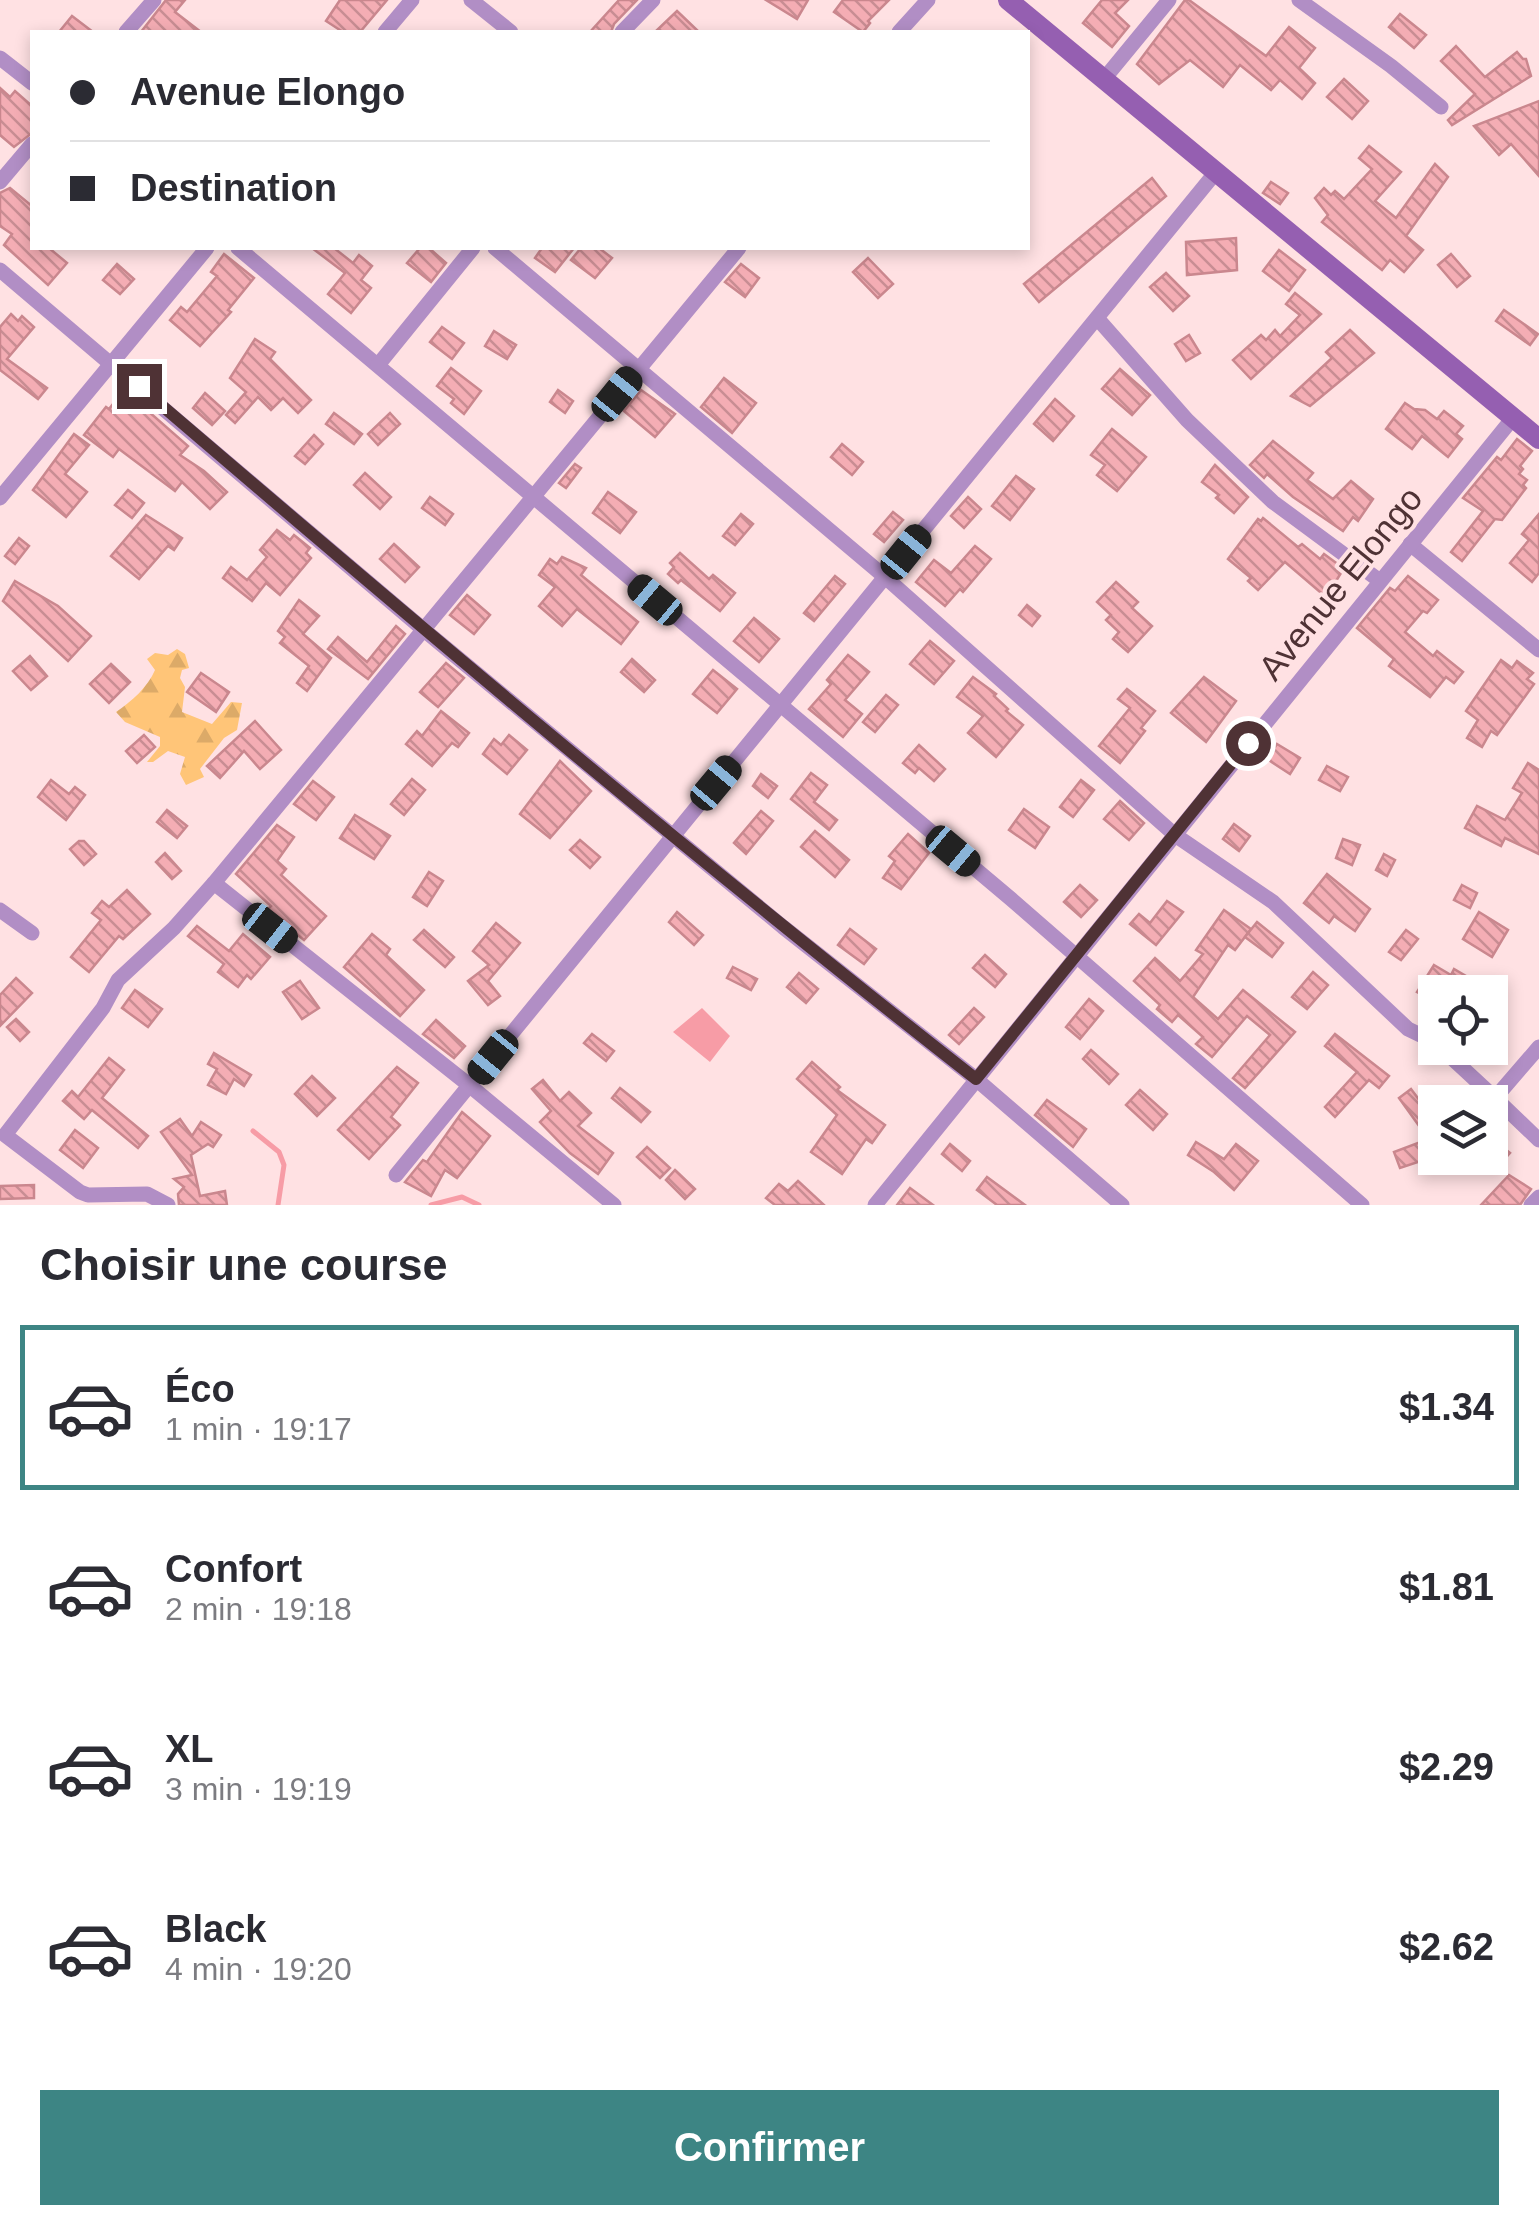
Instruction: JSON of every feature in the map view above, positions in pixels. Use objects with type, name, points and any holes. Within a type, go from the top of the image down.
[{"type":"street","points":[[128,30],[154,0]]},
{"type":"street","points":[[387,30],[412,0]]},
{"type":"street","points":[[471,0],[508,30]]},
{"type":"street","points":[[624,30],[653,0]]},
{"type":"street","points":[[901,30],[928,0]]},
{"type":"street","points":[[1008,0],[1539,440]]},
{"type":"street","points":[[1104,79],[1169,0]]},
{"type":"street","points":[[1299,0],[1442,107]]},
{"type":"street","points":[[0,58],[30,81]]},
{"type":"street","points":[[0,182],[30,146]]},
{"type":"street","points":[[396,1175],[1216,172]]},
{"type":"street","points":[[2,493],[206,250]]},
{"type":"street","points":[[240,250],[1077,955],[1362,1205]]},
{"type":"street","points":[[378,365],[472,250]]},
{"type":"street","points":[[496,250],[885,577],[1175,834],[1274,902],[1408,1030],[1418,1034]]},
{"type":"street","points":[[168,1205],[153,1195],[80,1192],[2,1133],[103,1008],[118,980],[174,928],[214,883],[737,250]]},
{"type":"street","points":[[0,270],[424,630],[784,927],[976,1079],[1122,1205]]},
{"type":"street","points":[[1097,318],[1187,420],[1273,502],[1380,582]]},
{"type":"street","name":"Avenue Elongo","points":[[874,1205],[1512,418]]},
{"type":"street","points":[[1410,544],[1539,650]]},
{"type":"street","points":[[214,883],[470,1085],[614,1205]]},
{"type":"street","points":[[0,910],[32,932]]},
{"type":"street","points":[[1507,1085],[1539,1046]]},
{"type":"street","points":[[1457,1065],[1477,1085]]},
{"type":"street","points":[[1508,1114],[1539,1140]]},
{"type":"street","points":[[1531,1205],[1539,1196]]},
{"type":"green space","points":[[177,649],[185,654],[189,668],[182,670],[180,678],[185,687],[182,712],[212,724],[231,702],[242,703],[237,730],[224,738],[200,769],[204,777],[186,785],[180,774],[185,757],[168,751],[147,762],[160,746],[160,737],[125,722],[116,712],[152,676],[155,670],[147,659],[155,653],[168,655]]},
{"type":"shaded area","points":[[702,1008],[730,1036],[710,1062],[673,1032]]},
{"type":"building","points":[[166,0],[185,0],[175,12],[198,30],[143,30]]},
{"type":"building","points":[[340,0],[387,0],[362,30],[340,30],[326,21]]},
{"type":"building","points":[[619,0],[637,0],[612,30],[592,30]]},
{"type":"building","points":[[766,0],[808,0],[797,19]]},
{"type":"building","points":[[843,0],[889,0],[868,21],[865,30],[834,12]]},
{"type":"building","points":[[1102,0],[1128,0],[1115,13],[1129,26],[1112,47],[1083,23]]},
{"type":"building","points":[[1185,0],[1266,56],[1289,27],[1315,48],[1299,68],[1315,83],[1302,99],[1280,80],[1271,90],[1240,65],[1223,87],[1190,60],[1159,84],[1137,64]]},
{"type":"building","points":[[677,11],[697,30],[657,30]]},
{"type":"building","points":[[1400,14],[1426,35],[1414,48],[1389,27]]},
{"type":"building","points":[[72,16],[90,30],[61,30]]},
{"type":"building","points":[[1456,46],[1485,77],[1517,52],[1526,59],[1531,76],[1452,125],[1448,120],[1475,94],[1441,61]]},
{"type":"building","points":[[1344,79],[1368,101],[1352,119],[1327,97]]},
{"type":"building","points":[[0,88],[10,97],[15,91],[30,104],[30,135],[14,147],[0,135]]},
{"type":"building","points":[[1539,101],[1539,176],[1511,144],[1499,155],[1474,126]]},
{"type":"building","points":[[1369,146],[1401,172],[1375,201],[1396,218],[1435,164],[1448,177],[1406,236],[1423,250],[1404,272],[1390,260],[1382,270],[1322,222],[1328,215],[1315,198],[1324,188],[1344,199],[1372,169],[1359,158]]},
{"type":"building","points":[[1152,178],[1166,196],[1039,302],[1024,284]]},
{"type":"building","points":[[1271,182],[1288,193],[1280,204],[1263,193]]},
{"type":"building","points":[[10,188],[30,204],[30,250],[51,250],[67,263],[48,285],[4,245],[12,234],[0,226],[0,193]]},
{"type":"building","points":[[1236,238],[1237,270],[1187,275],[1186,242]]},
{"type":"building","points":[[315,250],[337,250],[353,263],[359,255],[372,266],[361,280],[371,288],[351,313],[328,294],[345,273]]},
{"type":"building","points":[[418,250],[431,250],[446,263],[431,282],[407,263]]},
{"type":"building","points":[[541,250],[572,250],[555,272],[535,258]]},
{"type":"building","points":[[579,250],[602,250],[612,258],[595,278],[571,260]]},
{"type":"building","points":[[1279,250],[1305,270],[1289,291],[1263,271]]},
{"type":"building","points":[[224,254],[254,278],[228,310],[231,312],[200,346],[170,320],[181,307],[187,312],[217,276],[211,272]]},
{"type":"building","points":[[1451,254],[1470,276],[1457,287],[1438,265]]},
{"type":"building","points":[[868,258],[893,284],[878,298],[853,272]]},
{"type":"building","points":[[117,264],[134,279],[120,294],[103,280]]},
{"type":"building","points":[[741,264],[759,278],[745,297],[725,282]]},
{"type":"building","points":[[1166,273],[1189,296],[1173,311],[1150,287]]},
{"type":"building","points":[[1295,293],[1321,314],[1251,379],[1233,360],[1261,335],[1266,340],[1275,330],[1280,336],[1300,315],[1286,304]]},
{"type":"building","points":[[1504,310],[1538,334],[1530,345],[1496,321]]},
{"type":"building","points":[[11,314],[18,321],[22,316],[34,327],[7,359],[47,388],[38,399],[0,370],[0,327]]},
{"type":"building","points":[[442,327],[464,343],[452,359],[430,342]]},
{"type":"building","points":[[1350,330],[1374,353],[1310,406],[1291,396],[1332,358],[1326,352]]},
{"type":"building","points":[[494,331],[516,345],[507,359],[485,346]]},
{"type":"building","points":[[1189,335],[1200,353],[1186,361],[1175,344]]},
{"type":"building","points":[[255,339],[275,352],[270,359],[311,400],[298,413],[283,398],[271,410],[258,397],[235,423],[226,415],[246,392],[230,378]]},
{"type":"building","points":[[451,368],[481,391],[464,414],[451,403],[454,399],[437,386]]},
{"type":"building","points":[[1120,369],[1150,395],[1132,415],[1102,389]]},
{"type":"building","points":[[724,378],[756,403],[732,433],[701,407]]},
{"type":"building","points":[[124,390],[188,446],[180,455],[227,492],[210,509],[182,482],[175,491],[119,449],[113,457],[84,435]]},
{"type":"building","points":[[558,390],[573,401],[565,413],[550,402]]},
{"type":"building","points":[[641,390],[675,414],[655,437],[624,411]]},
{"type":"building","points":[[205,393],[225,411],[212,425],[193,408]]},
{"type":"building","points":[[1055,399],[1074,416],[1053,441],[1034,424]]},
{"type":"building","points":[[1405,403],[1437,419],[1444,411],[1463,426],[1456,434],[1462,439],[1448,457],[1422,436],[1412,449],[1386,429]]},
{"type":"building","points":[[334,413],[362,434],[354,444],[326,424]]},
{"type":"building","points":[[390,413],[400,424],[378,445],[368,434]]},
{"type":"building","points":[[1112,429],[1146,457],[1117,491],[1097,475],[1105,465],[1091,455]]},
{"type":"building","points":[[74,434],[89,445],[65,474],[87,492],[66,517],[33,490]]},
{"type":"building","points":[[314,435],[323,444],[305,464],[295,456]]},
{"type":"building","points":[[1517,439],[1532,451],[1520,466],[1523,469],[1519,474],[1527,480],[1523,485],[1526,488],[1502,520],[1495,519],[1462,561],[1451,552],[1483,511],[1463,498]]},
{"type":"building","points":[[1273,441],[1313,473],[1307,480],[1333,499],[1351,481],[1373,499],[1358,521],[1353,517],[1343,531],[1250,465]]},
{"type":"building","points":[[842,444],[863,462],[852,475],[831,457]]},
{"type":"building","points":[[575,464],[581,468],[566,488],[559,483]]},
{"type":"building","points":[[1215,465],[1248,497],[1234,513],[1202,482]]},
{"type":"building","points":[[365,473],[391,497],[380,509],[354,485]]},
{"type":"building","points":[[1016,476],[1034,489],[1010,520],[992,506]]},
{"type":"building","points":[[128,490],[144,503],[132,518],[115,505]]},
{"type":"building","points":[[608,492],[636,512],[620,533],[593,513]]},
{"type":"building","points":[[430,497],[453,514],[445,525],[422,508]]},
{"type":"building","points":[[968,497],[981,509],[964,528],[951,516]]},
{"type":"building","points":[[893,512],[903,520],[884,542],[874,534]]},
{"type":"building","points":[[741,514],[753,524],[735,545],[723,536]]},
{"type":"building","points":[[1539,514],[1539,573],[1532,582],[1510,563],[1529,540],[1522,534]]},
{"type":"building","points":[[146,515],[182,538],[174,550],[168,546],[139,579],[111,556]]},
{"type":"building","points":[[1263,518],[1298,547],[1302,544],[1320,559],[1324,554],[1339,565],[1336,569],[1341,573],[1326,597],[1285,562],[1258,590],[1248,581],[1251,578],[1228,559],[1258,519]]},
{"type":"building","points":[[277,530],[290,540],[294,535],[310,548],[306,553],[311,558],[280,595],[266,583],[252,601],[223,578],[231,567],[247,580],[267,557],[260,550]]},
{"type":"building","points":[[19,538],[29,546],[15,564],[5,556]]},
{"type":"building","points":[[394,544],[419,567],[405,582],[380,559]]},
{"type":"building","points":[[975,546],[991,559],[963,592],[960,589],[945,606],[916,582],[934,560],[951,573]]},
{"type":"building","points":[[680,553],[709,579],[713,575],[735,593],[720,611],[668,574],[674,567],[670,563]]},
{"type":"building","points":[[562,557],[586,568],[581,575],[638,622],[621,644],[577,609],[562,626],[539,606],[555,587],[539,575],[550,559],[557,564]]},
{"type":"building","points":[[835,576],[845,584],[814,621],[804,613]]},
{"type":"building","points":[[1408,576],[1438,600],[1405,632],[1433,656],[1437,651],[1463,672],[1454,683],[1446,677],[1430,697],[1389,666],[1394,659],[1357,628],[1390,588],[1395,591]]},
{"type":"building","points":[[15,581],[58,606],[91,636],[68,661],[3,601]]},
{"type":"building","points":[[1116,582],[1138,602],[1132,608],[1152,626],[1128,652],[1113,639],[1119,632],[1106,620],[1111,615],[1097,602]]},
{"type":"building","points":[[467,595],[490,615],[474,634],[450,615]]},
{"type":"building","points":[[299,600],[319,616],[303,634],[331,658],[307,691],[297,683],[309,666],[280,643],[285,637],[278,631]]},
{"type":"building","points":[[1027,605],[1040,616],[1032,626],[1019,615]]},
{"type":"building","points":[[754,618],[779,639],[759,662],[734,641]]},
{"type":"building","points":[[396,626],[405,634],[368,679],[328,649],[338,637],[367,662]]},
{"type":"building","points":[[930,641],[954,661],[934,684],[910,664]]},
{"type":"building","points":[[848,655],[869,672],[845,700],[862,714],[843,737],[809,709],[831,684],[827,680]]},
{"type":"building","points":[[30,656],[47,676],[31,690],[13,671]]},
{"type":"building","points":[[632,659],[655,680],[644,692],[621,672]]},
{"type":"building","points":[[1501,660],[1512,668],[1517,661],[1533,673],[1527,679],[1534,684],[1497,735],[1491,731],[1482,747],[1467,738],[1478,720],[1466,711]]},
{"type":"building","points":[[446,663],[464,678],[438,707],[420,692]]},
{"type":"building","points":[[111,664],[130,682],[109,703],[90,684]]},
{"type":"building","points":[[713,670],[737,689],[717,713],[693,694]]},
{"type":"building","points":[[201,673],[229,692],[216,712],[187,692]]},
{"type":"building","points":[[973,677],[996,694],[1006,711],[1023,725],[996,757],[968,733],[983,716],[957,697]]},
{"type":"building","points":[[1204,677],[1236,701],[1206,742],[1171,713]]},
{"type":"building","points":[[1127,689],[1155,711],[1120,763],[1099,746],[1130,708],[1118,699]]},
{"type":"building","points":[[886,695],[898,705],[875,732],[863,722]]},
{"type":"building","points":[[441,711],[469,733],[458,747],[452,743],[432,766],[406,744],[417,731],[422,736]]},
{"type":"building","points":[[255,721],[281,750],[260,769],[244,751],[220,778],[207,766]]},
{"type":"building","points":[[144,735],[155,747],[137,763],[126,751]]},
{"type":"building","points":[[509,735],[527,750],[507,774],[483,754],[494,739],[501,745]]},
{"type":"building","points":[[1277,744],[1300,758],[1290,774],[1267,759]]},
{"type":"building","points":[[919,745],[945,769],[934,781],[919,768],[915,773],[903,763]]},
{"type":"building","points":[[560,761],[591,791],[550,838],[520,814]]},
{"type":"building","points":[[1528,763],[1539,770],[1539,854],[1505,838],[1501,846],[1465,828],[1477,806],[1505,820],[1522,793],[1513,788]]},
{"type":"building","points":[[1327,766],[1348,777],[1340,791],[1319,780]]},
{"type":"building","points":[[811,773],[827,785],[814,802],[837,820],[829,830],[791,799]]},
{"type":"building","points":[[761,774],[777,786],[768,798],[753,786]]},
{"type":"building","points":[[412,779],[425,790],[404,815],[391,804]]},
{"type":"building","points":[[51,780],[69,794],[75,787],[85,795],[66,820],[38,797]]},
{"type":"building","points":[[1081,780],[1094,790],[1073,817],[1060,807]]},
{"type":"building","points":[[313,781],[334,797],[316,820],[294,804]]},
{"type":"building","points":[[1120,801],[1144,823],[1129,840],[1104,819]]},
{"type":"building","points":[[1024,809],[1049,827],[1035,848],[1009,830]]},
{"type":"building","points":[[167,810],[187,826],[177,838],[157,822]]},
{"type":"building","points":[[761,811],[773,821],[746,854],[734,843]]},
{"type":"building","points":[[355,815],[390,836],[374,859],[340,838]]},
{"type":"building","points":[[1234,824],[1250,836],[1239,851],[1223,839]]},
{"type":"building","points":[[277,825],[294,837],[277,861],[286,869],[281,875],[326,916],[304,940],[267,910],[271,906],[236,874]]},
{"type":"building","points":[[815,831],[849,860],[835,877],[801,847]]},
{"type":"building","points":[[908,834],[929,853],[901,889],[883,878],[895,861],[889,856]]},
{"type":"building","points":[[1343,839],[1360,845],[1352,865],[1336,858]]},
{"type":"building","points":[[580,840],[600,857],[590,868],[570,850]]},
{"type":"building","points":[[84,841],[96,854],[84,865],[70,849]]},
{"type":"building","points":[[165,853],[181,871],[172,879],[156,862]]},
{"type":"building","points":[[1384,854],[1395,860],[1387,876],[1376,870]]},
{"type":"building","points":[[429,872],[443,881],[427,906],[413,897]]},
{"type":"building","points":[[1327,874],[1370,909],[1355,931],[1334,916],[1329,923],[1304,903]]},
{"type":"building","points":[[1080,885],[1097,900],[1081,917],[1064,902]]},
{"type":"building","points":[[1462,885],[1477,893],[1470,908],[1454,900]]},
{"type":"building","points":[[127,890],[150,914],[123,939],[119,936],[89,972],[71,957],[101,920],[92,913],[102,901],[109,907]]},
{"type":"building","points":[[1167,901],[1183,912],[1156,945],[1130,924],[1139,914],[1150,923]]},
{"type":"building","points":[[1224,910],[1251,929],[1235,950],[1228,945],[1193,997],[1218,1019],[1243,990],[1295,1032],[1245,1088],[1233,1078],[1270,1035],[1247,1016],[1212,1057],[1196,1044],[1203,1037],[1178,1015],[1172,1022],[1134,981],[1155,958],[1180,981],[1203,954],[1196,950]]},
{"type":"building","points":[[677,912],[703,935],[694,945],[669,922]]},
{"type":"building","points":[[1479,912],[1508,930],[1492,957],[1463,939]]},
{"type":"building","points":[[1257,922],[1283,943],[1272,957],[1245,937]]},
{"type":"building","points":[[496,923],[520,943],[488,981],[500,996],[488,1005],[468,981],[489,965],[473,951]]},
{"type":"building","points":[[197,926],[229,951],[243,934],[270,957],[251,979],[247,975],[238,987],[218,972],[224,964],[188,936]]},
{"type":"building","points":[[850,929],[876,949],[864,964],[838,945]]},
{"type":"building","points":[[424,930],[454,957],[445,967],[414,940]]},
{"type":"building","points":[[1406,930],[1418,939],[1401,960],[1389,952]]},
{"type":"building","points":[[372,934],[390,949],[386,955],[424,990],[400,1016],[344,967]]},
{"type":"building","points":[[985,955],[1006,974],[995,987],[973,968]]},
{"type":"building","points":[[1434,965],[1451,975],[1428,975]]},
{"type":"building","points":[[733,967],[757,979],[751,990],[727,978]]},
{"type":"building","points":[[1313,972],[1328,985],[1307,1009],[1292,997]]},
{"type":"building","points":[[799,973],[818,989],[806,1003],[787,987]]},
{"type":"building","points":[[16,978],[32,993],[0,1026],[0,995]]},
{"type":"building","points":[[300,981],[319,1008],[302,1019],[283,992]]},
{"type":"building","points":[[135,990],[162,1009],[148,1027],[122,1008]]},
{"type":"building","points":[[1089,999],[1103,1011],[1080,1039],[1066,1027]]},
{"type":"building","points":[[974,1008],[984,1017],[959,1044],[949,1035]]},
{"type":"building","points":[[16,1019],[29,1032],[20,1041],[7,1027]]},
{"type":"building","points":[[436,1020],[465,1046],[454,1058],[423,1034]]},
{"type":"building","points":[[592,1034],[614,1051],[606,1061],[584,1043]]},
{"type":"building","points":[[1335,1034],[1389,1076],[1379,1088],[1369,1080],[1335,1117],[1325,1107],[1357,1072],[1325,1046]]},
{"type":"building","points":[[1091,1050],[1118,1074],[1109,1084],[1083,1059]]},
{"type":"building","points":[[214,1053],[251,1075],[244,1086],[234,1079],[226,1094],[208,1085],[217,1069],[208,1064]]},
{"type":"building","points":[[109,1058],[124,1070],[102,1098],[148,1136],[138,1148],[92,1110],[84,1119],[63,1101],[72,1091],[78,1097]]},
{"type":"building","points":[[812,1062],[840,1087],[837,1090],[885,1125],[872,1143],[866,1139],[842,1174],[811,1152],[837,1115],[797,1079]]},
{"type":"building","points":[[397,1067],[418,1083],[391,1117],[400,1125],[369,1159],[338,1130]]},
{"type":"building","points":[[312,1076],[335,1098],[317,1116],[295,1094]]},
{"type":"building","points":[[543,1080],[560,1101],[569,1092],[591,1113],[578,1126],[613,1153],[598,1174],[570,1153],[540,1122],[551,1111],[532,1089]]},
{"type":"building","points":[[620,1088],[650,1112],[641,1122],[612,1098]]},
{"type":"building","points":[[1411,1089],[1418,1098],[1418,1124],[1399,1098]]},
{"type":"building","points":[[1140,1090],[1167,1114],[1153,1130],[1126,1105]]},
{"type":"building","points":[[1047,1100],[1086,1129],[1073,1147],[1035,1115]]},
{"type":"building","points":[[462,1112],[490,1136],[457,1178],[445,1170],[431,1196],[405,1182],[423,1160],[427,1162]]},
{"type":"building","points":[[180,1119],[192,1136],[201,1122],[221,1135],[213,1147],[208,1144],[191,1155],[200,1196],[225,1191],[227,1205],[179,1205],[178,1194],[184,1187],[174,1179],[192,1175],[161,1132]]},
{"type":"building","points":[[75,1130],[98,1148],[83,1168],[60,1150]]},
{"type":"building","points":[[1196,1142],[1224,1159],[1236,1144],[1258,1161],[1234,1190],[1188,1155]]},
{"type":"building","points":[[1418,1143],[1418,1162],[1400,1168],[1394,1152]]},
{"type":"building","points":[[950,1144],[970,1161],[962,1171],[942,1154]]},
{"type":"building","points":[[647,1147],[670,1168],[660,1178],[637,1157]]},
{"type":"building","points":[[675,1170],[695,1189],[685,1199],[666,1180]]},
{"type":"building","points":[[1509,1175],[1531,1189],[1520,1205],[1481,1205]]},
{"type":"building","points":[[987,1177],[1025,1205],[997,1205],[977,1190]]},
{"type":"building","points":[[798,1181],[824,1205],[775,1205],[766,1198],[779,1184],[788,1191]]},
{"type":"building","points":[[34,1185],[34,1198],[0,1199],[0,1186]]},
{"type":"building","points":[[910,1188],[933,1205],[897,1205]]},
{"type":"waterway","points":[[253,1131],[279,1152],[284,1165],[278,1205]]},
{"type":"waterway","points":[[431,1205],[462,1197],[479,1205]]},
{"type":"route","points":[[139,386],[424,630],[784,927],[976,1079],[1248,743]]}]
